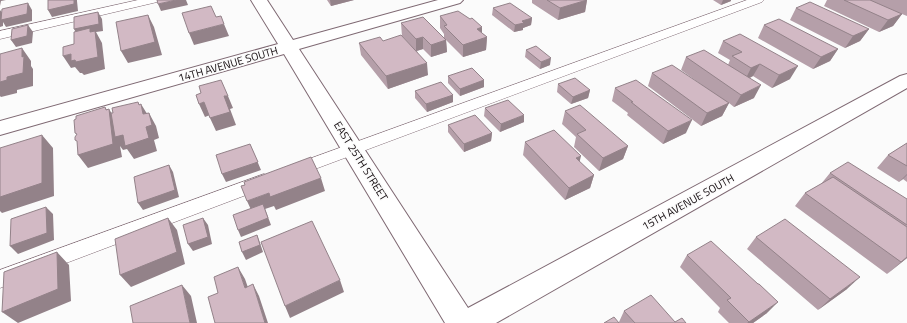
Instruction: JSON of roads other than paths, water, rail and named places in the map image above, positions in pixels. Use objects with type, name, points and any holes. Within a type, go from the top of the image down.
[{"type":"street","name":"EAST 25TH STREET","points":[[259,0],[353,148],[461,323]]},
{"type":"street","name":"14TH AVENUE SOUTH","points":[[0,128],[455,0]]},
{"type":"street","name":"15TH AVENUE SOUTH","points":[[468,323],[907,80]]},
{"type":"lane","points":[[0,34],[153,0]]},
{"type":"lane","points":[[0,279],[758,0]]}]
